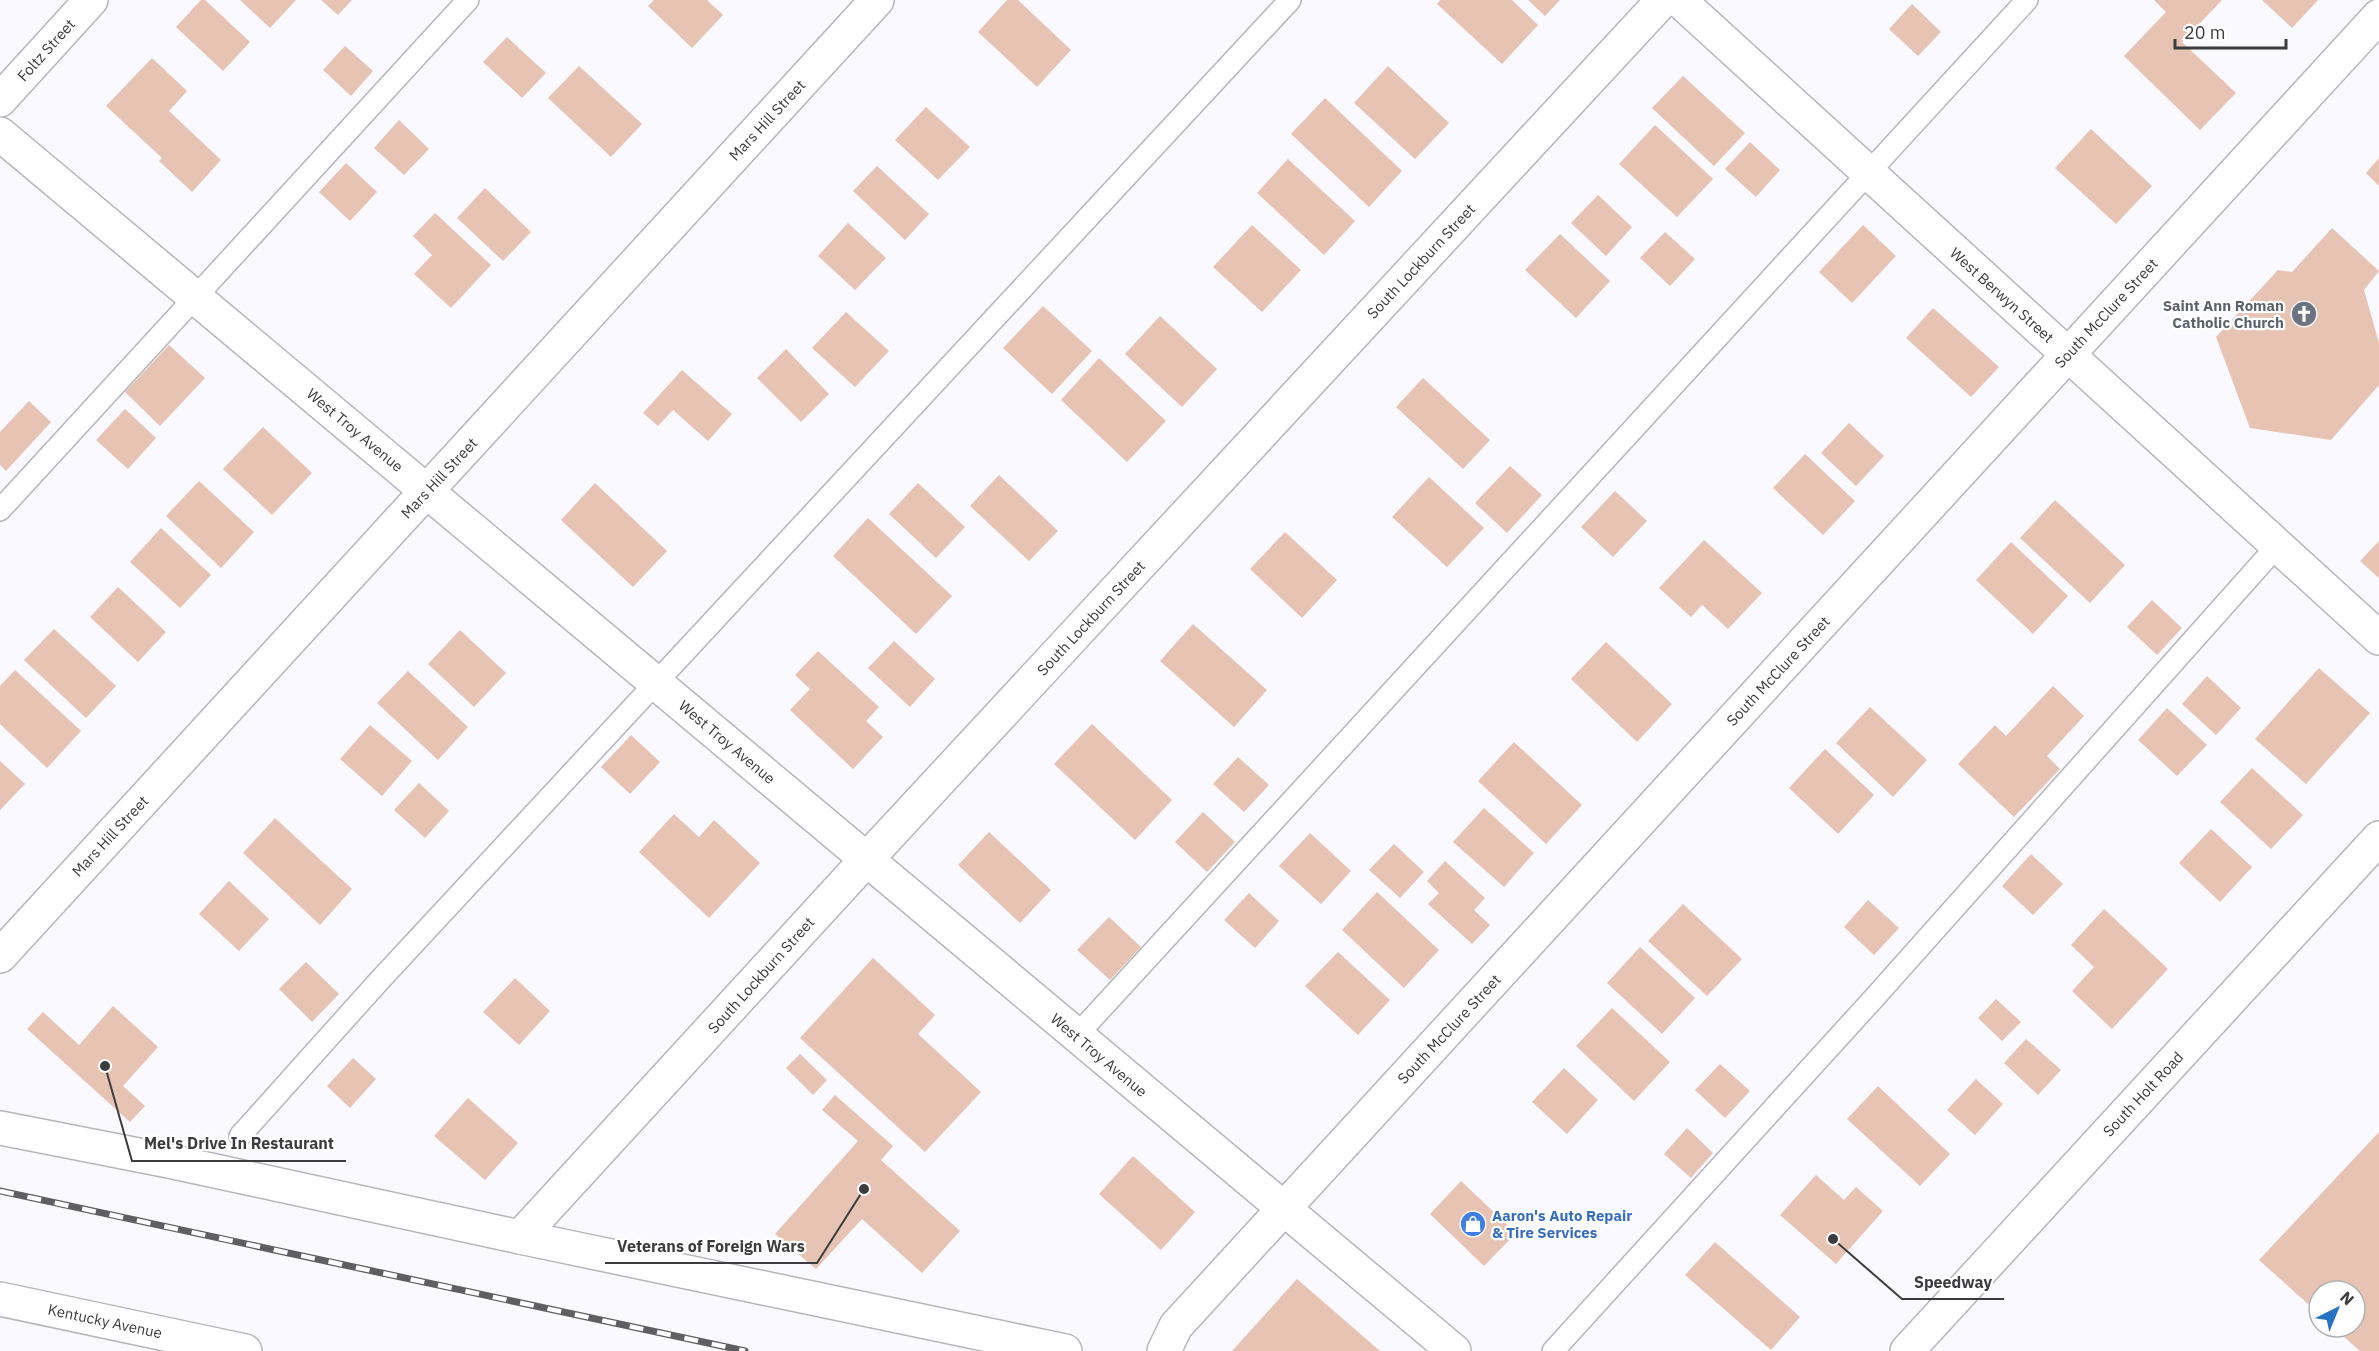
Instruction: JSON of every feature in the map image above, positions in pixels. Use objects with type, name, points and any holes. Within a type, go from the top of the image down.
[{"type":"street","name":"Foltz Street","points":[[0,100],[91,0]]},
{"type":"street","name":"Mars Hill Street","points":[[0,956],[877,0]]},
{"type":"street","name":"South Lockburn Street","points":[[520,1238],[866,860],[1663,0]]},
{"type":"street","name":"West Berwyn Street","points":[[1679,0],[2379,638]]},
{"type":"street","name":"South McClure Street","points":[[1170,1338],[1284,1209],[2379,16]]},
{"type":"street","name":"West Troy Avenue","points":[[0,134],[1454,1351]]},
{"type":"street","name":"South Holt Road","points":[[1907,1351],[2379,838]]},
{"type":"street","points":[[0,1128],[169,1161],[520,1238],[1065,1351]]},
{"type":"street","name":"Kentucky Avenue","points":[[0,1299],[245,1351]]},
{"type":"lane","points":[[0,510],[197,298],[468,0]]},
{"type":"lane","points":[[240,1136],[378,981],[1290,0]]},
{"type":"lane","points":[[1076,1036],[2027,0]]},
{"type":"lane","points":[[1553,1351],[1875,997],[2277,546]]},
{"type":"building","points":[[201,0],[205,0],[250,42],[223,71],[176,27]]},
{"type":"building","points":[[240,0],[296,0],[270,28]]},
{"type":"building","points":[[321,0],[352,0],[338,15]]},
{"type":"building","points":[[654,0],[707,0],[723,15],[692,48],[648,6]]},
{"type":"building","points":[[1007,0],[1018,0],[1071,50],[1037,87],[978,32]]},
{"type":"building","points":[[1440,0],[1512,0],[1538,25],[1502,64],[1437,4]]},
{"type":"building","points":[[1528,0],[1560,0],[1545,16]]},
{"type":"building","points":[[2154,0],[2222,0],[2182,42],[2236,93],[2200,130],[2124,56],[2166,12]]},
{"type":"building","points":[[2262,0],[2318,0],[2292,28]]},
{"type":"building","points":[[1912,4],[1941,32],[1918,56],[1889,29]]},
{"type":"building","points":[[507,37],[546,73],[522,98],[483,62]]},
{"type":"building","points":[[345,46],[373,71],[351,96],[323,70]]},
{"type":"building","points":[[152,58],[187,91],[169,111],[221,160],[192,192],[159,161],[162,158],[106,106]]},
{"type":"building","points":[[579,66],[642,124],[611,157],[548,98]]},
{"type":"building","points":[[1388,66],[1449,123],[1415,159],[1354,103]]},
{"type":"building","points":[[1683,76],[1745,133],[1714,166],[1652,108]]},
{"type":"building","points":[[1325,98],[1402,171],[1369,207],[1291,134]]},
{"type":"building","points":[[926,107],[970,147],[938,180],[895,140]]},
{"type":"building","points":[[399,120],[429,149],[404,175],[374,148]]},
{"type":"building","points":[[1655,125],[1713,179],[1677,217],[1619,164]]},
{"type":"building","points":[[2091,129],[2152,186],[2116,224],[2055,168]]},
{"type":"building","points":[[1750,142],[1780,170],[1756,197],[1725,169]]},
{"type":"building","points":[[2379,158],[2379,186],[2366,173]]},
{"type":"building","points":[[1288,159],[1355,221],[1324,255],[1257,193]]},
{"type":"building","points":[[346,163],[377,192],[350,221],[319,192]]},
{"type":"building","points":[[877,166],[929,214],[905,240],[853,191]]},
{"type":"building","points":[[485,188],[531,232],[503,261],[457,218]]},
{"type":"building","points":[[1598,195],[1632,227],[1606,256],[1571,223]]},
{"type":"building","points":[[435,213],[491,265],[451,308],[414,274],[432,255],[413,236]]},
{"type":"building","points":[[848,223],[886,258],[855,290],[818,256]]},
{"type":"building","points":[[1252,225],[1301,270],[1262,312],[1213,267]]},
{"type":"building","points":[[1863,225],[1896,256],[1852,303],[1819,272]]},
{"type":"building","name":"Saint Ann Roman Catholic Church","points":[[2332,228],[2379,271],[2364,290],[2379,343],[2379,385],[2331,440],[2250,428],[2216,337],[2278,270],[2292,272]]},
{"type":"building","points":[[1665,232],[1695,259],[1670,286],[1640,258]]},
{"type":"building","points":[[1560,234],[1610,281],[1576,318],[1525,270]]},
{"type":"building","points":[[1043,306],[1092,351],[1052,394],[1003,348]]},
{"type":"building","points":[[1933,308],[1999,367],[1971,397],[1906,338]]},
{"type":"building","points":[[846,312],[889,351],[855,387],[812,348]]},
{"type":"building","points":[[1160,316],[1217,369],[1182,407],[1125,354]]},
{"type":"building","points":[[169,345],[205,378],[160,426],[125,392]]},
{"type":"building","points":[[786,349],[829,394],[801,422],[757,378]]},
{"type":"building","points":[[1099,358],[1166,421],[1127,462],[1061,400]]},
{"type":"building","points":[[682,370],[732,414],[708,441],[673,410],[658,426],[643,413]]},
{"type":"building","points":[[1423,378],[1490,440],[1463,469],[1396,407]]},
{"type":"building","points":[[29,401],[51,422],[6,471],[0,465],[0,432]]},
{"type":"building","points":[[125,409],[156,438],[128,469],[96,440]]},
{"type":"building","points":[[1849,423],[1884,456],[1856,486],[1821,453]]},
{"type":"building","points":[[263,427],[312,473],[272,515],[223,469]]},
{"type":"building","points":[[1805,454],[1855,501],[1823,535],[1773,488]]},
{"type":"building","points":[[1510,466],[1542,495],[1507,533],[1475,503]]},
{"type":"building","points":[[999,475],[1058,531],[1029,561],[970,506]]},
{"type":"building","points":[[1429,477],[1484,528],[1447,567],[1392,517]]},
{"type":"building","points":[[199,481],[254,532],[221,568],[166,516]]},
{"type":"building","points":[[595,483],[667,551],[633,587],[561,520]]},
{"type":"building","points":[[918,483],[965,527],[936,558],[889,514]]},
{"type":"building","points":[[1615,491],[1647,521],[1613,557],[1581,527]]},
{"type":"building","points":[[2055,500],[2125,565],[2090,603],[2020,538]]},
{"type":"building","points":[[868,518],[952,596],[916,634],[833,556]]},
{"type":"building","points":[[161,528],[211,575],[180,608],[130,562]]},
{"type":"building","points":[[1285,532],[1337,580],[1302,618],[1250,569]]},
{"type":"building","points":[[1704,540],[1762,593],[1728,629],[1702,605],[1691,617],[1659,588]]},
{"type":"building","points":[[2379,541],[2379,578],[2360,561]]},
{"type":"building","points":[[2011,542],[2068,596],[2033,634],[1976,580]]},
{"type":"building","points":[[118,587],[166,632],[138,662],[90,617]]},
{"type":"building","points":[[2152,600],[2182,628],[2157,655],[2127,627]]},
{"type":"building","points":[[1193,624],[1267,690],[1234,727],[1160,661]]},
{"type":"building","points":[[54,629],[116,686],[86,718],[24,660]]},
{"type":"building","points":[[460,630],[506,673],[474,707],[428,664]]},
{"type":"building","points":[[894,641],[935,679],[910,707],[868,668]]},
{"type":"building","points":[[1606,642],[1672,704],[1637,742],[1571,679]]},
{"type":"building","points":[[818,651],[879,707],[866,721],[883,737],[853,769],[790,710],[810,689],[795,675]]},
{"type":"building","points":[[2319,668],[2370,713],[2306,784],[2255,739]]},
{"type":"building","points":[[15,670],[81,731],[47,768],[0,724],[0,686]]},
{"type":"building","points":[[408,671],[468,727],[438,760],[377,703]]},
{"type":"building","points":[[2207,676],[2241,708],[2216,735],[2182,704]]},
{"type":"building","points":[[2053,686],[2084,716],[2047,756],[2060,769],[2014,817],[1958,764],[1995,725],[2006,736]]},
{"type":"building","points":[[1870,707],[1927,760],[1893,797],[1836,743]]},
{"type":"building","points":[[2167,708],[2207,745],[2177,776],[2138,740]]},
{"type":"building","points":[[1092,724],[1172,800],[1135,840],[1054,764]]},
{"type":"building","points":[[370,725],[412,761],[382,796],[340,759]]},
{"type":"building","points":[[631,735],[660,762],[630,794],[601,767]]},
{"type":"building","points":[[1514,742],[1582,805],[1546,844],[1478,781]]},
{"type":"building","points":[[1825,749],[1874,795],[1838,834],[1789,788]]},
{"type":"building","points":[[1238,757],[1269,785],[1244,812],[1213,784]]},
{"type":"building","points":[[0,761],[25,784],[0,810]]},
{"type":"building","points":[[2252,768],[2303,815],[2271,849],[2220,802]]},
{"type":"building","points":[[419,783],[449,811],[425,838],[394,810]]},
{"type":"building","points":[[1484,808],[1534,853],[1504,887],[1453,842]]},
{"type":"building","points":[[1203,812],[1235,842],[1207,872],[1175,842]]},
{"type":"building","points":[[674,814],[699,837],[714,820],[760,863],[709,918],[639,852]]},
{"type":"building","points":[[275,818],[352,889],[320,925],[243,853]]},
{"type":"building","points":[[2211,829],[2252,867],[2220,902],[2179,863]]},
{"type":"building","points":[[989,832],[1051,890],[1020,923],[958,865]]},
{"type":"building","points":[[1310,833],[1351,871],[1321,904],[1279,866]]},
{"type":"building","points":[[1394,844],[1424,872],[1400,898],[1369,870]]},
{"type":"building","points":[[2031,854],[2063,884],[2033,915],[2002,886]]},
{"type":"building","points":[[1445,861],[1485,898],[1474,910],[1490,925],[1472,944],[1428,904],[1439,893],[1427,881]]},
{"type":"building","points":[[229,881],[269,919],[239,951],[199,914]]},
{"type":"building","points":[[1377,892],[1439,950],[1404,988],[1342,930]]},
{"type":"building","points":[[1249,893],[1279,921],[1255,948],[1224,920]]},
{"type":"building","points":[[1868,900],[1899,928],[1874,955],[1844,927]]},
{"type":"building","points":[[1683,904],[1742,959],[1707,996],[1648,941]]},
{"type":"building","points":[[2104,909],[2168,969],[2112,1029],[2072,991],[2094,967],[2071,945]]},
{"type":"building","points":[[1109,917],[1141,947],[1110,980],[1077,950]]},
{"type":"building","points":[[1640,947],[1695,998],[1662,1034],[1607,983]]},
{"type":"building","points":[[1338,952],[1390,1000],[1358,1035],[1305,986]]},
{"type":"building","points":[[873,958],[935,1015],[918,1034],[981,1092],[925,1152],[800,1038]]},
{"type":"building","points":[[306,962],[339,994],[312,1022],[279,989]]},
{"type":"building","points":[[515,978],[550,1011],[519,1045],[483,1012]]},
{"type":"building","points":[[1996,999],[2021,1022],[2002,1041],[1978,1018]]},
{"type":"building","points":[[113,1006],[158,1047],[123,1086],[145,1106],[130,1122],[27,1029],[43,1012],[79,1045]]},
{"type":"building","points":[[1612,1008],[1670,1062],[1634,1101],[1576,1046]]},
{"type":"building","points":[[2026,1039],[2061,1070],[2038,1095],[2004,1063]]},
{"type":"building","points":[[800,1054],[827,1080],[813,1095],[786,1068]]},
{"type":"building","points":[[353,1058],[376,1079],[350,1108],[327,1086]]},
{"type":"building","points":[[1720,1064],[1750,1091],[1725,1118],[1695,1090]]},
{"type":"building","points":[[1564,1068],[1598,1100],[1567,1134],[1532,1102]]},
{"type":"building","points":[[1976,1079],[2003,1104],[1975,1135],[1947,1110]]},
{"type":"building","points":[[1878,1086],[1950,1154],[1920,1186],[1847,1119]]},
{"type":"building","points":[[835,1095],[893,1146],[881,1160],[960,1231],[922,1273],[862,1219],[816,1269],[775,1234],[858,1141],[822,1110]]},
{"type":"building","points":[[468,1098],[518,1143],[485,1180],[434,1136]]},
{"type":"building","points":[[1687,1128],[1713,1153],[1691,1178],[1664,1154]]},
{"type":"building","points":[[2379,1132],[2379,1351],[2360,1351],[2346,1339],[2367,1339],[2367,1279],[2307,1279],[2307,1303],[2259,1260]]},
{"type":"building","points":[[1133,1156],[1195,1212],[1161,1250],[1099,1194]]},
{"type":"building","points":[[1816,1175],[1844,1200],[1856,1187],[1883,1211],[1836,1264],[1780,1215]]},
{"type":"building","name":"Aaron's Auto Repair & Tire Services","points":[[1461,1181],[1516,1233],[1484,1266],[1430,1214]]},
{"type":"building","points":[[1715,1242],[1800,1317],[1771,1350],[1685,1275]]},
{"type":"building","points":[[1297,1279],[1380,1351],[1232,1351]]},
{"type":"railway","points":[[0,1191],[745,1351]]},
{"type":"place","name":"Saint Ann Roman Catholic Church","points":[[2304,314]]},
{"type":"place","name":"Mel's Drive In Restaurant","points":[[105,1066]]},
{"type":"place","name":"Veterans of Foreign Wars","points":[[864,1189]]},
{"type":"place","name":"Aaron's Auto Repair & Tire Services","points":[[1473,1224]]},
{"type":"place","name":"Speedway","points":[[1833,1239]]}]
